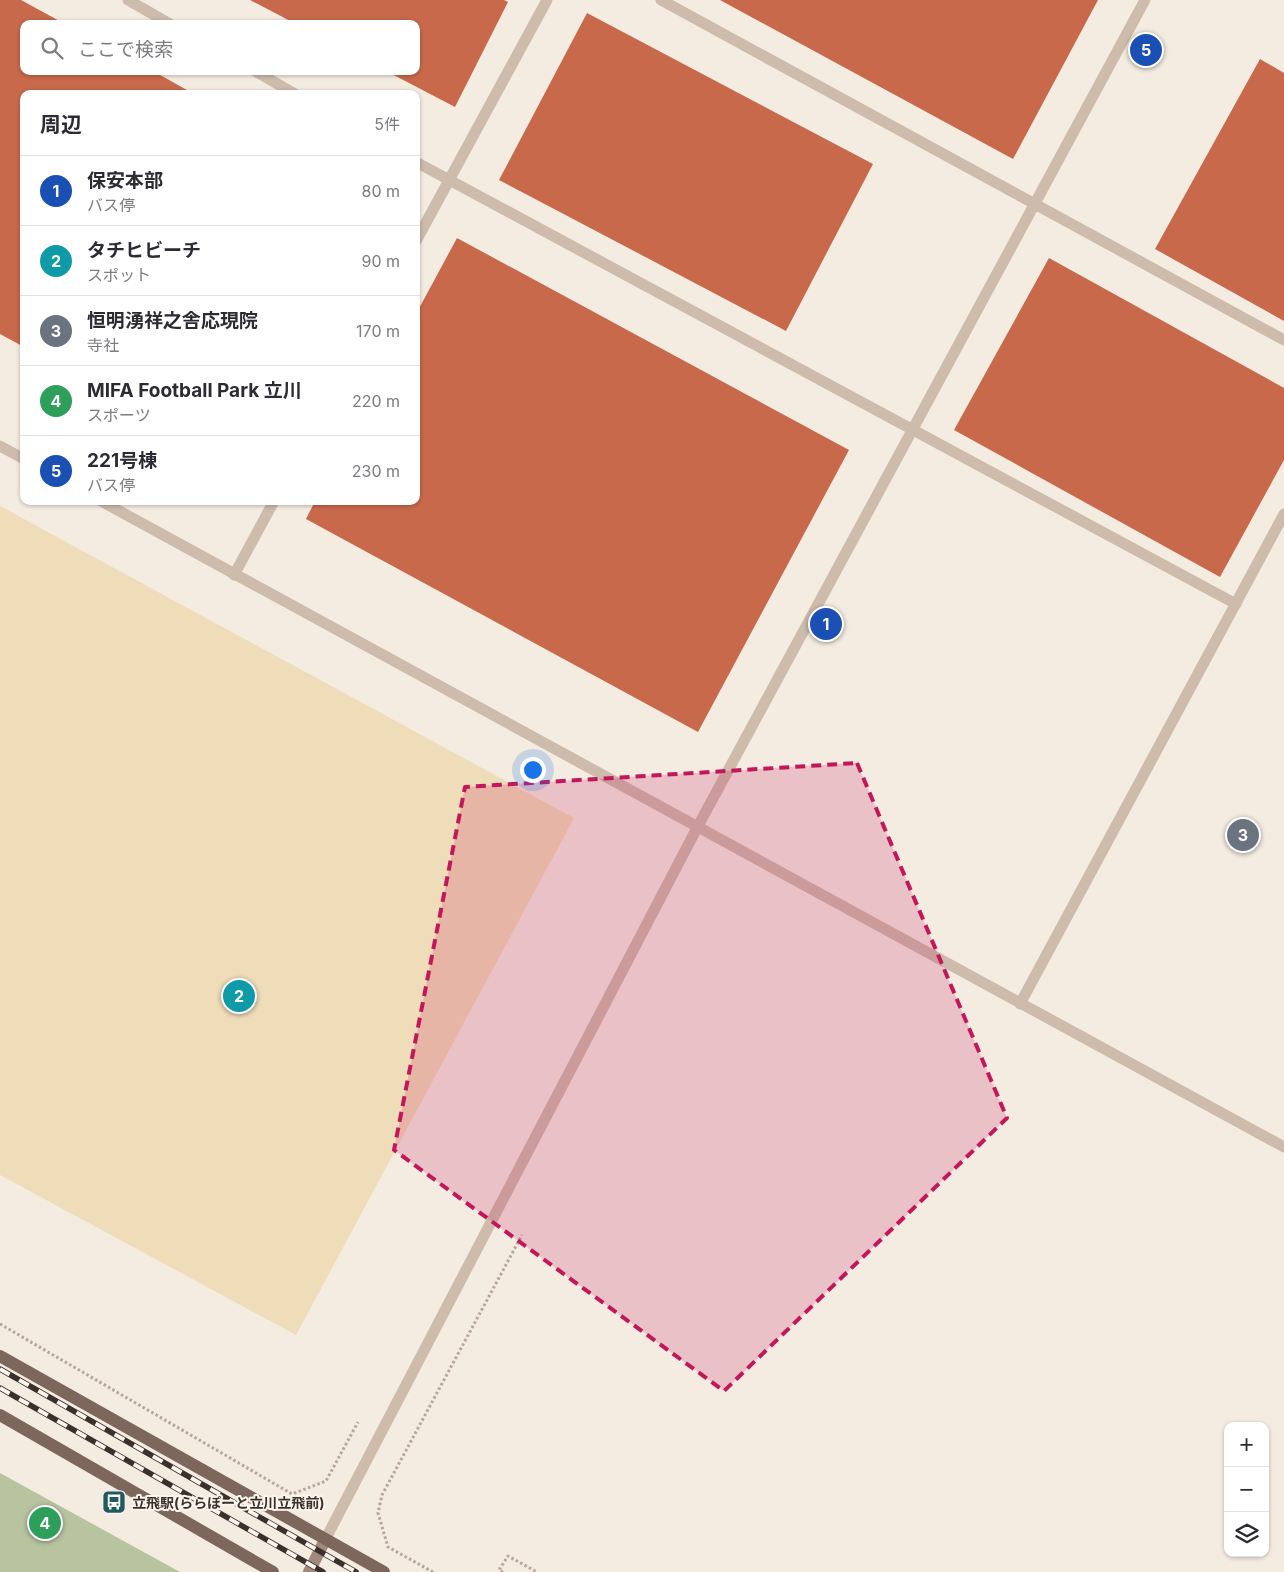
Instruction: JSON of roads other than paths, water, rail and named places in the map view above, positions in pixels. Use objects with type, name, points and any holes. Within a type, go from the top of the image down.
[{"type":"main road","points":[[0,1356],[384,1572]]},
{"type":"main road","points":[[0,1415],[272,1572]]},
{"type":"street","points":[[309,1572],[325,1540]]},
{"type":"lane","points":[[128,0],[163,20]]},
{"type":"lane","points":[[420,234],[547,0]]},
{"type":"lane","points":[[661,0],[1284,340]]},
{"type":"lane","points":[[325,1540],[698,826],[1145,0]]},
{"type":"lane","points":[[261,75],[287,90]]},
{"type":"lane","points":[[420,164],[1236,604]]},
{"type":"lane","points":[[0,446],[20,457]]},
{"type":"lane","points":[[108,505],[1284,1147]]},
{"type":"lane","points":[[234,575],[272,505]]},
{"type":"lane","points":[[1020,1004],[1284,514]]},
{"type":"railway","points":[[0,1369],[356,1572]]},
{"type":"railway","points":[[0,1388],[323,1572]]},
{"type":"place","name":"221号棟","points":[[1146,50]]},
{"type":"place","name":"保安本部","points":[[826,624]]},
{"type":"place","name":"恒明湧祥之舎応現院","points":[[1243,835]]},
{"type":"place","name":"タチヒビーチ","points":[[239,996]]},
{"type":"place","name":"立飛駅(ららぽーと立川立飛前)","points":[[114,1502]]},
{"type":"place","name":"MIFA Football Park 立川","points":[[45,1523]]}]
